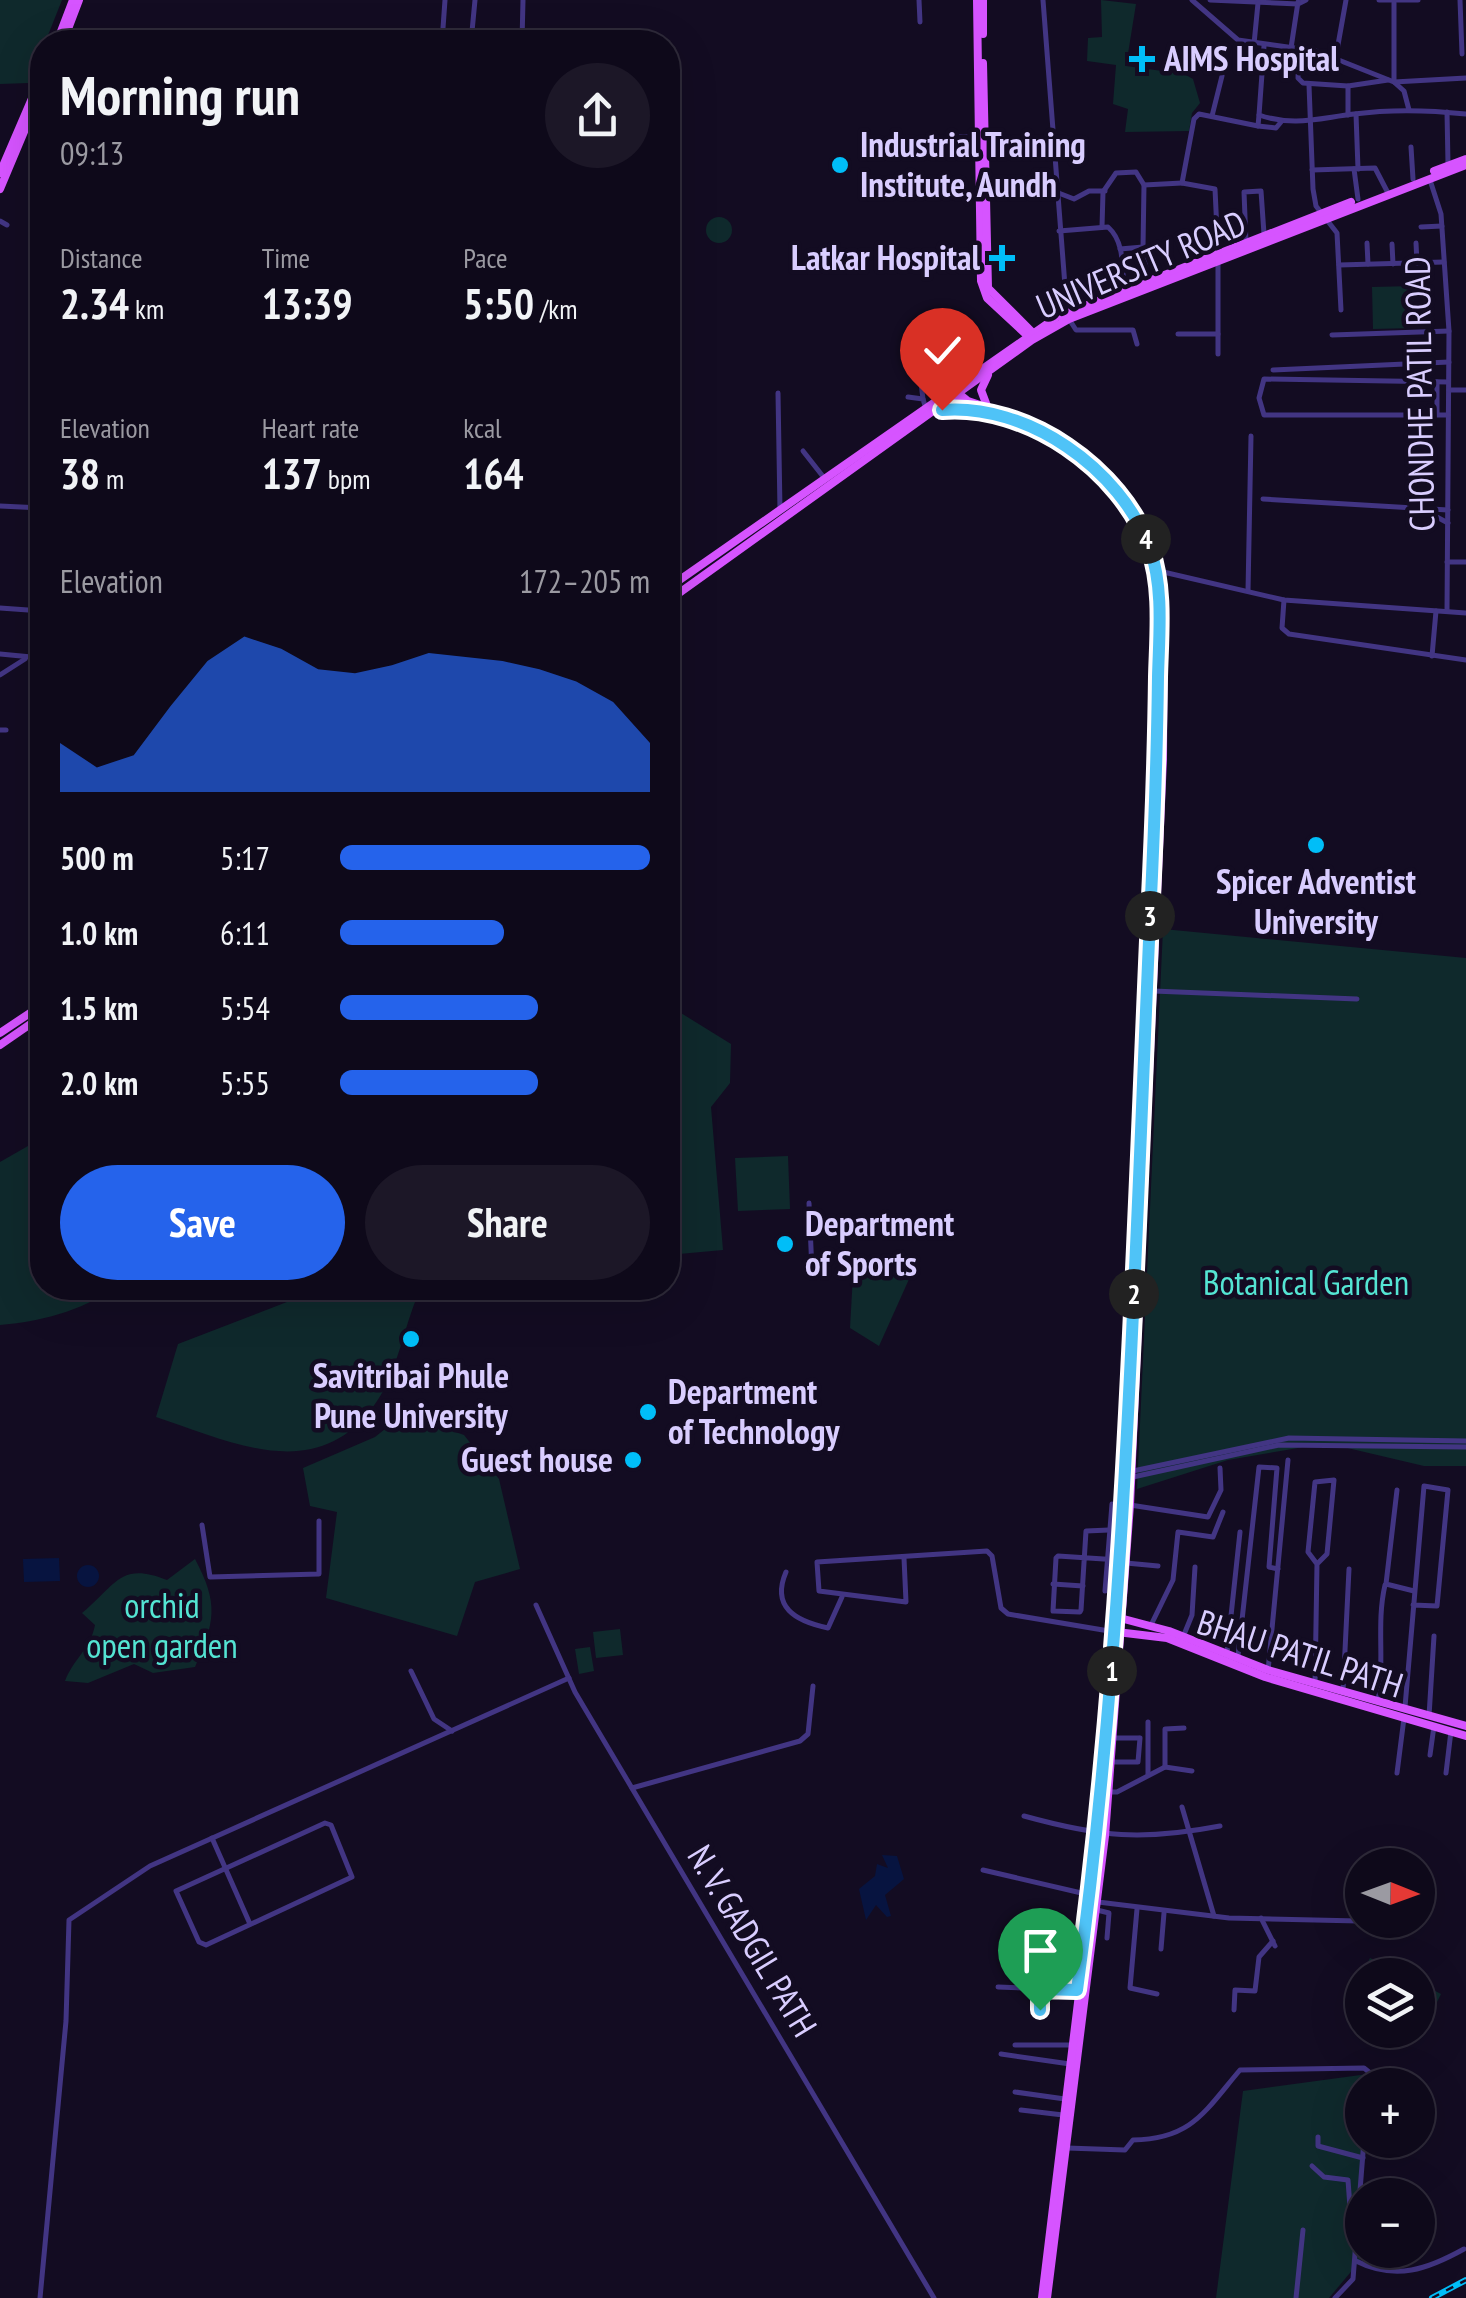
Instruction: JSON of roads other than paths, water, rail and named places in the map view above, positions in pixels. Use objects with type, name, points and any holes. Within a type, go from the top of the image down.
[{"type":"main road","points":[[65,30],[76,0]]},
{"type":"main road","points":[[980,0],[983,289],[1032,336]]},
{"type":"main road","points":[[980,0],[986,280],[992,295],[1032,336]]},
{"type":"main road","points":[[0,173],[30,103]]},
{"type":"main road","points":[[0,189],[30,117]]},
{"type":"main road","name":"UNIVERSITY ROAD","points":[[680,593],[937,411],[952,394],[1032,336],[1068,316],[1448,165],[1466,162]]},
{"type":"main road","name":"UNIVERSITY ROAD","points":[[1218,256],[1264,234],[1466,162]]},
{"type":"main road","name":"UNIVERSITY ROAD","points":[[680,578],[825,479],[924,404],[952,394],[990,371],[1032,336]]},
{"type":"main road","points":[[987,406],[981,390],[990,371]]},
{"type":"main road","points":[[952,394],[1056,434],[1114,484],[1148,542],[1159,571],[1163,760],[1153,992],[1127,1506],[1102,1836]]},
{"type":"main road","points":[[952,394],[970,408],[1040,432],[1114,484]]},
{"type":"main road","points":[[937,411],[970,408]]},
{"type":"main road","points":[[1127,1506],[1132,1474],[1157,759],[1159,571]]},
{"type":"main road","points":[[0,1033],[30,1013]]},
{"type":"main road","points":[[0,1045],[30,1024]]},
{"type":"main road","name":"BHAU PATIL PATH","points":[[1119,1618],[1151,1625],[1267,1674],[1466,1726]]},
{"type":"main road","points":[[1045,2298],[1077,1990],[1109,1792],[1118,1632]]},
{"type":"main road","name":"BHAU PATIL PATH","points":[[1118,1632],[1182,1640]]},
{"type":"main road","name":"BHAU PATIL PATH","points":[[1215,1653],[1226,1654],[1237,1662]]},
{"type":"main road","name":"BHAU PATIL PATH","points":[[1315,1687],[1343,1690],[1378,1701],[1466,1736]]},
{"type":"main road","points":[[1062,2148],[1092,1901]]},
{"type":"street","points":[[443,30],[446,0]]},
{"type":"street","points":[[472,30],[475,0]]},
{"type":"street","points":[[523,30],[524,0]]},
{"type":"street","points":[[919,0],[920,22]]},
{"type":"street","points":[[1043,0],[1068,316],[1076,330],[1133,330],[1137,344]]},
{"type":"street","points":[[1192,0],[1238,40],[1335,58],[1392,81],[1404,92],[1409,111]]},
{"type":"street","points":[[1210,0],[1306,0]]},
{"type":"street","points":[[1335,58],[1346,0]]},
{"type":"street","points":[[1379,0],[1418,0]]},
{"type":"street","points":[[1460,0],[1462,54]]},
{"type":"street","points":[[1254,44],[1259,1]]},
{"type":"street","points":[[1298,2],[1298,78],[1309,85],[1466,78]]},
{"type":"street","points":[[1392,81],[1394,3]]},
{"type":"street","points":[[1258,126],[1264,46]]},
{"type":"street","points":[[1348,115],[1355,66]]},
{"type":"street","points":[[1212,116],[1222,76]]},
{"type":"street","points":[[1309,85],[1315,203],[1337,233],[1341,310]]},
{"type":"street","points":[[1447,112],[1448,165]]},
{"type":"street","points":[[1259,115],[1281,122],[1310,123],[1356,114],[1466,114]]},
{"type":"street","points":[[1356,114],[1358,199]]},
{"type":"street","points":[[1182,183],[1196,115],[1276,128],[1281,122]]},
{"type":"street","points":[[946,137],[979,138]]},
{"type":"street","points":[[1411,147],[1413,179]]},
{"type":"street","points":[[1312,170],[1375,168],[1388,191]]},
{"type":"street","points":[[1102,227],[1105,191],[1123,170],[1140,174],[1144,185],[1143,247],[1148,283]]},
{"type":"street","name":"CHONDHE PATIL ROAD","points":[[1429,178],[1442,226],[1449,331],[1447,612]]},
{"type":"street","points":[[1144,185],[1182,183],[1215,189],[1218,354]]},
{"type":"street","points":[[1056,192],[1074,199],[1088,191],[1105,191]]},
{"type":"street","points":[[1246,242],[1244,192],[1261,191],[1264,234]]},
{"type":"street","points":[[1421,227],[1442,226]]},
{"type":"street","points":[[1059,230],[1102,227],[1114,231],[1120,249],[1124,292]]},
{"type":"street","points":[[1367,243],[1368,264]]},
{"type":"street","points":[[1392,244],[1393,264]]},
{"type":"street","points":[[1416,244],[1417,263]]},
{"type":"street","points":[[1120,249],[1143,247]]},
{"type":"street","points":[[1339,265],[1444,262]]},
{"type":"street","points":[[1332,335],[1449,331]]},
{"type":"street","points":[[1178,334],[1218,334]]},
{"type":"street","points":[[1273,370],[1448,362]]},
{"type":"street","points":[[1448,415],[1264,415],[1259,398],[1264,379],[1437,382],[1466,390]]},
{"type":"street","points":[[1437,382],[1437,414]]},
{"type":"street","points":[[921,384],[924,404]]},
{"type":"street","points":[[778,393],[780,510]]},
{"type":"street","points":[[908,397],[924,404]]},
{"type":"street","points":[[1248,592],[1251,436]]},
{"type":"street","points":[[804,451],[825,479]]},
{"type":"street","points":[[1263,499],[1448,510]]},
{"type":"street","points":[[0,506],[30,507]]},
{"type":"street","points":[[1420,508],[1448,523]]},
{"type":"street","points":[[1447,562],[1466,562]]},
{"type":"street","points":[[1159,571],[1284,600],[1466,613]]},
{"type":"street","points":[[1284,600],[1282,628],[1288,634],[1466,660]]},
{"type":"street","points":[[0,608],[30,610]]},
{"type":"street","points":[[1432,656],[1436,611]]},
{"type":"street","points":[[0,654],[28,657]]},
{"type":"street","points":[[0,675],[28,657]]},
{"type":"street","points":[[1153,992],[1357,999]]},
{"type":"street","points":[[809,1203],[812,1271]]},
{"type":"street","points":[[1132,1474],[1288,1438],[1466,1444]]},
{"type":"street","points":[[1267,1674],[1288,1460]]},
{"type":"street","points":[[1237,1662],[1259,1467],[1277,1468],[1269,1566],[1278,1569]]},
{"type":"street","points":[[1127,1506],[1208,1517],[1220,1490],[1220,1468]]},
{"type":"street","points":[[1315,1687],[1317,1564],[1308,1552],[1315,1482],[1334,1480],[1328,1554],[1317,1564]]},
{"type":"street","points":[[1397,1774],[1405,1713],[1412,1605],[1424,1486],[1448,1490],[1437,1606],[1412,1605]]},
{"type":"street","points":[[1378,1701],[1383,1659],[1379,1612],[1398,1490]]},
{"type":"street","points":[[1105,1592],[1112,1504]]},
{"type":"street","points":[[1151,1625],[1173,1580],[1178,1532],[1214,1537],[1224,1512]]},
{"type":"street","points":[[202,1525],[210,1577],[319,1574],[319,1522]]},
{"type":"street","points":[[1109,1530],[1087,1529],[1084,1558],[1081,1610],[1075,1615],[1053,1611],[1056,1558],[1084,1558],[1107,1559],[1158,1566]]},
{"type":"street","points":[[1226,1654],[1240,1532]]},
{"type":"street","points":[[904,1558],[907,1602],[820,1593],[815,1563],[989,1552],[1001,1608],[1008,1614],[1118,1632]]},
{"type":"street","points":[[1182,1640],[1192,1615],[1195,1567]]},
{"type":"street","points":[[1343,1690],[1348,1569]]},
{"type":"street","points":[[786,1572],[778,1590],[780,1600],[788,1613],[804,1621],[828,1628],[842,1596]]},
{"type":"street","points":[[1386,1581],[1390,1588],[1414,1590]]},
{"type":"street","points":[[1053,1584],[1083,1586]]},
{"type":"street","name":"N. V. GADGIL PATH","points":[[536,1606],[569,1678],[632,1788],[934,2298]]},
{"type":"street","points":[[1429,1716],[1434,1636]]},
{"type":"street","points":[[411,1670],[434,1719],[452,1731]]},
{"type":"street","points":[[40,2298],[66,2021],[69,1920],[150,1866],[569,1678]]},
{"type":"street","points":[[632,1788],[802,1740],[808,1734],[813,1686]]},
{"type":"street","points":[[1112,1762],[1138,1762],[1148,1722]]},
{"type":"street","points":[[1430,1755],[1434,1726]]},
{"type":"street","points":[[1165,1767],[1166,1728],[1184,1728]]},
{"type":"street","points":[[1446,1773],[1451,1731]]},
{"type":"street","points":[[1114,1738],[1144,1738]]},
{"type":"street","points":[[1144,1738],[1148,1774]]},
{"type":"street","points":[[1109,1792],[1117,1792],[1165,1767],[1192,1770]]},
{"type":"street","points":[[1182,1807],[1186,1832],[1214,1916]]},
{"type":"street","points":[[1024,1816],[1102,1836],[1186,1832],[1220,1826]]},
{"type":"street","points":[[325,1824],[331,1826],[352,1870],[350,1879],[250,1924],[206,1945],[198,1940],[176,1891],[325,1824]]},
{"type":"street","points":[[212,1838],[250,1924]]},
{"type":"street","points":[[983,1870],[1092,1901],[1164,1913],[1345,1921]]},
{"type":"street","points":[[1092,1901],[1109,1913],[1107,1938]]},
{"type":"street","points":[[1137,1909],[1130,1988],[1157,1994]]},
{"type":"street","points":[[1161,1949],[1164,1913]]},
{"type":"street","points":[[1234,2010],[1235,1990],[1254,1991],[1260,1956],[1274,1944],[1260,1918]]},
{"type":"street","points":[[1036,1966],[1040,2010]]},
{"type":"street","points":[[998,1987],[1077,1990]]},
{"type":"street","points":[[1016,2045],[1072,2054]]},
{"type":"street","points":[[1001,2054],[1072,2054]]},
{"type":"street","points":[[1062,2148],[1125,2150],[1133,2140],[1171,2138],[1191,2124],[1240,2070],[1345,2068]]},
{"type":"street","points":[[1015,2092],[1066,2099]]},
{"type":"street","points":[[1020,2110],[1064,2115]]},
{"type":"street","points":[[1318,2137],[1318,2146],[1345,2153]]},
{"type":"street","points":[[1362,2178],[1363,2158]]},
{"type":"street","points":[[1312,2166],[1324,2177],[1345,2180]]},
{"type":"street","points":[[1296,2298],[1303,2230]]},
{"type":"street","points":[[1435,2263],[1464,2249]]},
{"type":"street","points":[[1335,2298],[1353,2279],[1355,2268]]},
{"type":"street","points":[[1369,2268],[1425,2268]]},
{"type":"railway","points":[[1432,2298],[1466,2280]]},
{"type":"place","name":"AIMS Hospital","points":[[1142,59]]},
{"type":"place","name":"Industrial Training Institute, Aundh","points":[[840,165]]},
{"type":"place","name":"Latkar Hospital","points":[[1002,258]]},
{"type":"place","name":"Spicer Adventist University","points":[[1316,845]]},
{"type":"place","name":"Department of Sports","points":[[785,1244]]},
{"type":"place","name":"Savitribai Phule Pune University","points":[[411,1339]]},
{"type":"place","name":"Department of Technology","points":[[648,1412]]},
{"type":"place","name":"Guest house","points":[[633,1460]]},
{"type":"park label","name":"Botanical Garden","points":[[1306,1283]]},
{"type":"park label","name":"orchid open garden","points":[[162,1626]]}]
